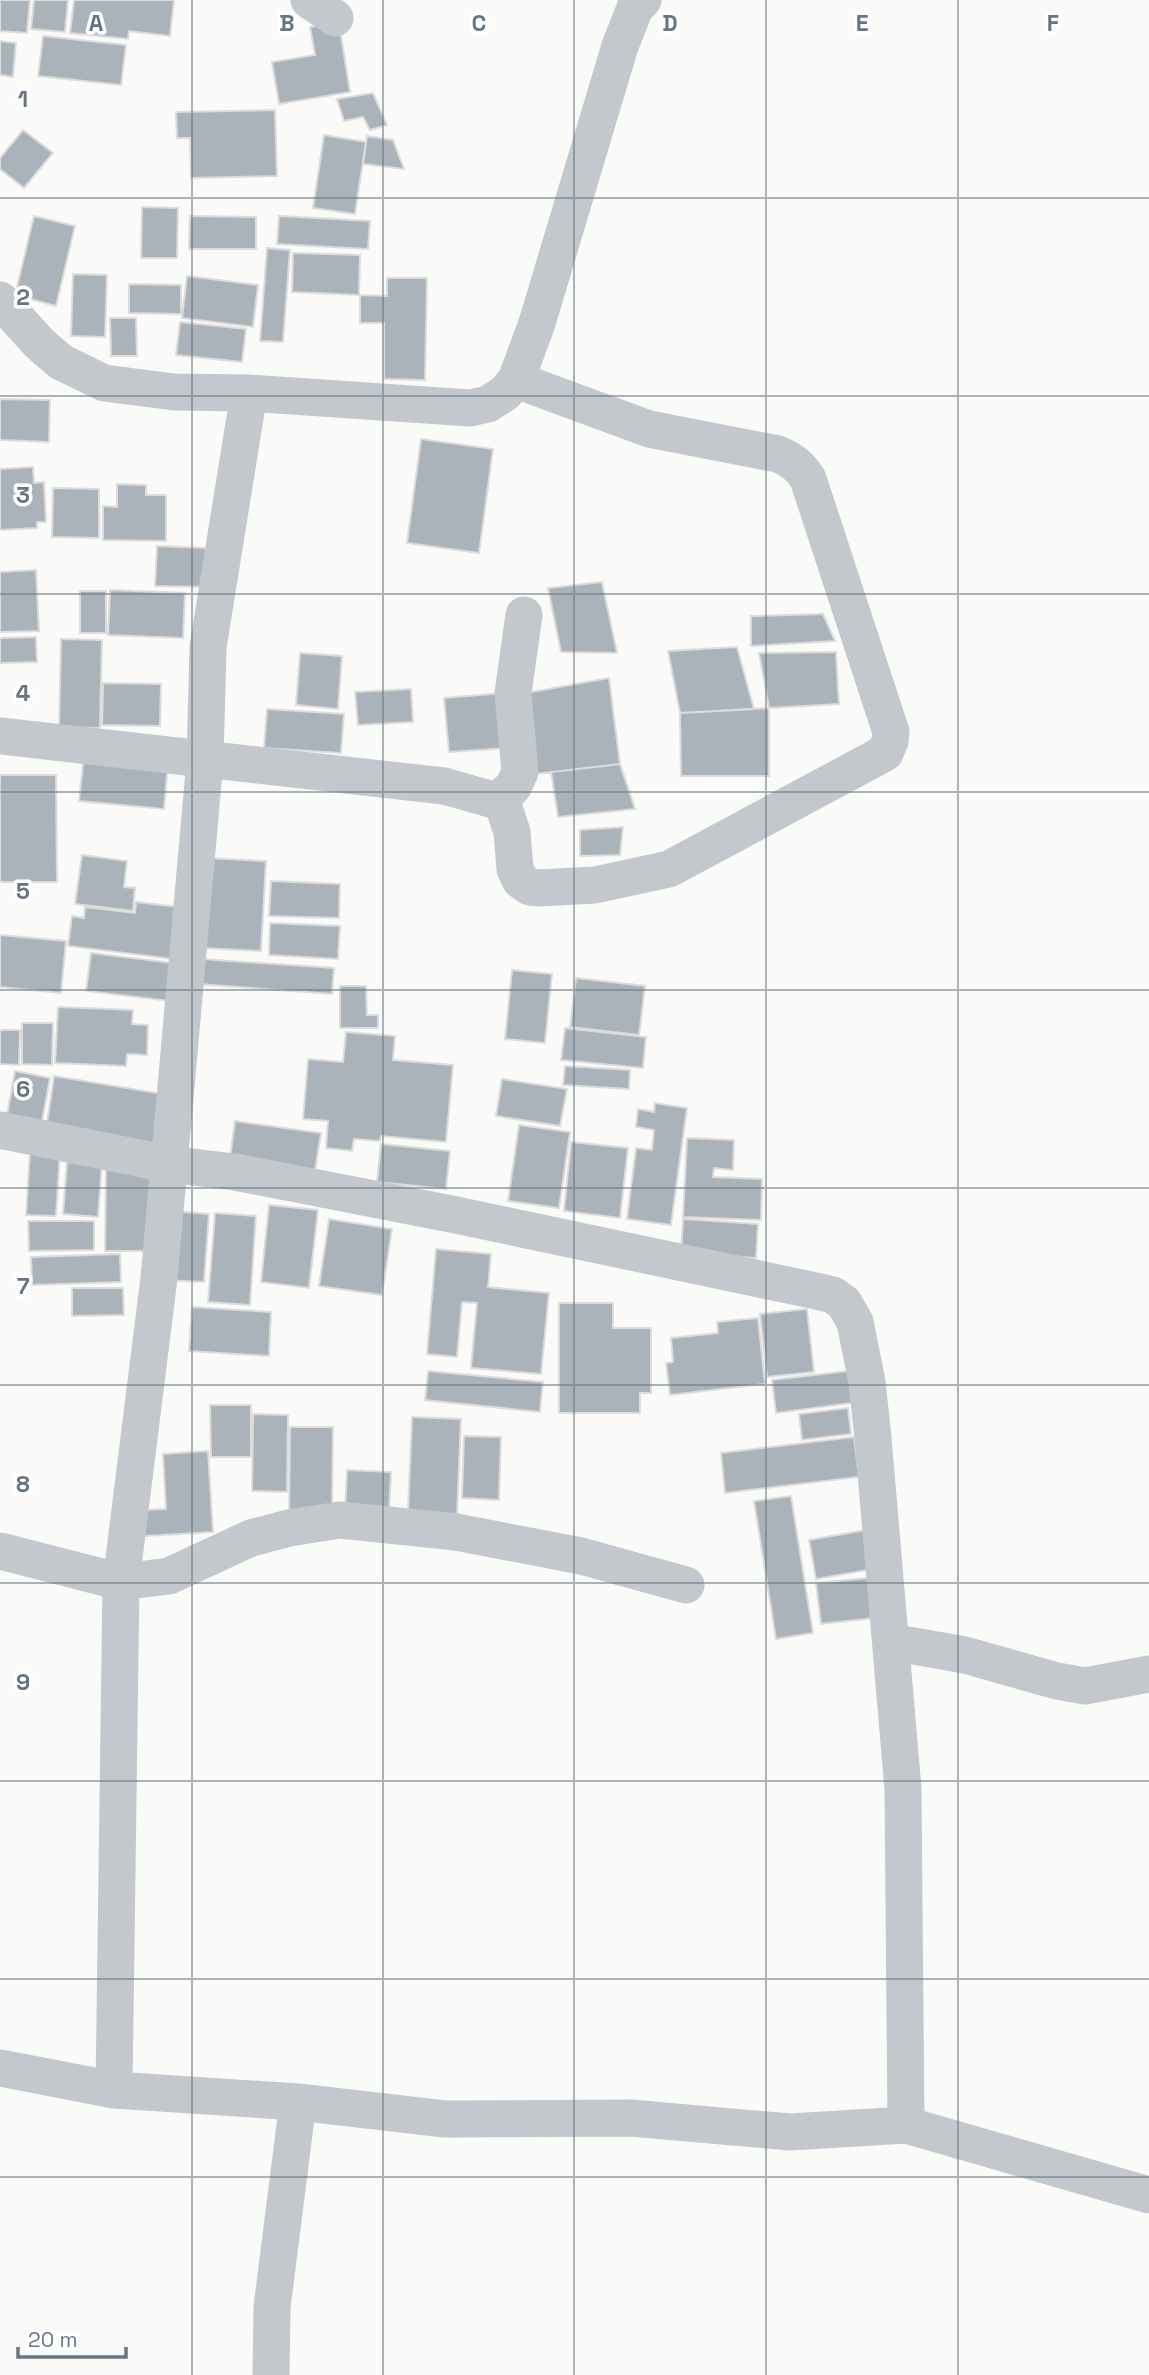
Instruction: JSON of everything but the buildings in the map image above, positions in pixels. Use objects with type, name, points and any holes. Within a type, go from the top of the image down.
[{"type":"street","points":[[0,300],[40,344],[61,362],[104,383],[174,391],[249,393],[470,408],[488,404],[505,393],[516,380],[537,323],[620,46],[635,8],[643,0]]},
{"type":"street","points":[[0,736],[444,786],[497,801],[504,808],[509,819],[515,869],[520,880],[530,887],[539,888],[595,885],[669,869],[885,753],[891,732],[808,479],[802,468],[778,454],[649,429],[516,380]]},
{"type":"street","points":[[114,2090],[121,1582],[159,1278],[205,760],[208,647],[249,393]]},
{"type":"street","points":[[497,801],[513,788],[520,772],[513,693],[524,615]]},
{"type":"street","points":[[0,1130],[168,1164],[235,1172],[456,1215],[833,1295],[844,1303],[855,1322],[867,1382],[904,1789],[906,2125]]},
{"type":"street","points":[[0,1551],[121,1582],[169,1576],[251,1538],[289,1528],[340,1520],[456,1532],[581,1556],[687,1586]]},
{"type":"street","points":[[891,1642],[965,1655],[1057,1681],[1085,1686],[1149,1674]]},
{"type":"street","points":[[0,2068],[114,2090],[298,2102],[445,2119],[631,2118],[790,2132],[906,2125],[1149,2194]]},
{"type":"street","points":[[271,2375],[272,2307],[298,2102]]}]
